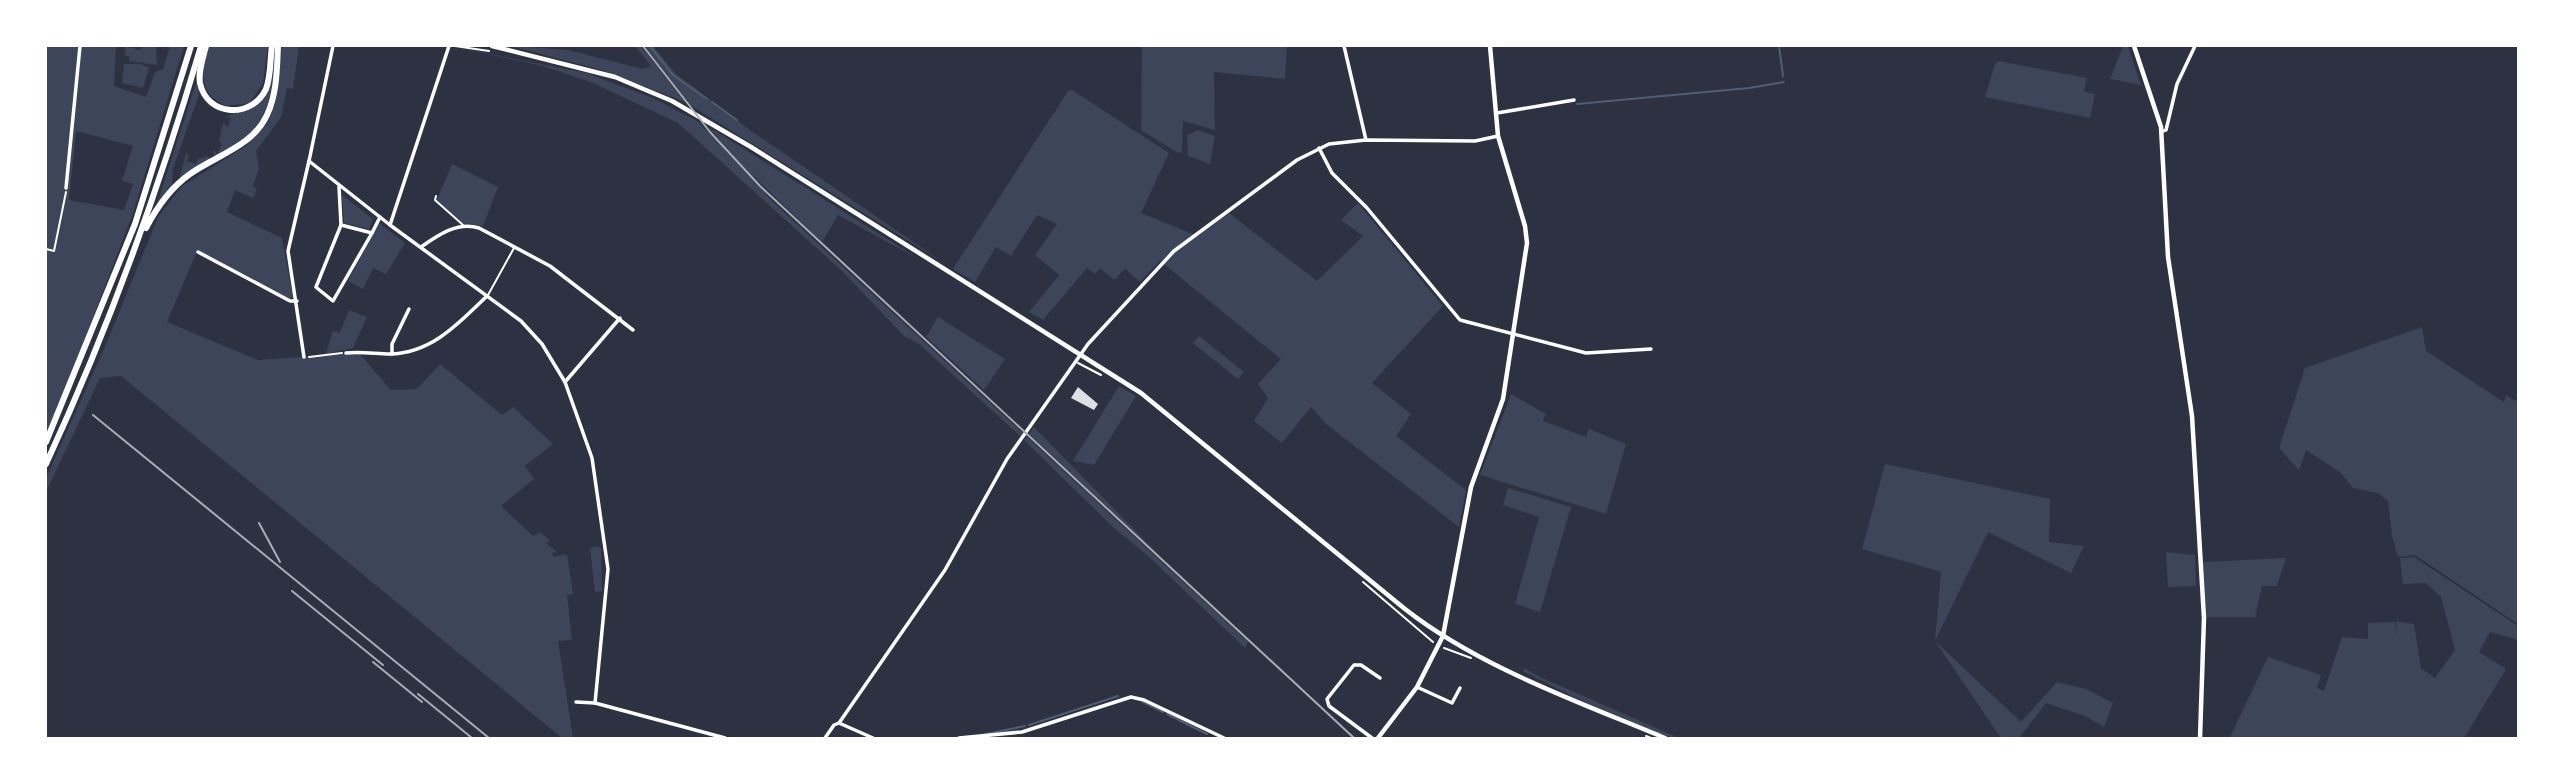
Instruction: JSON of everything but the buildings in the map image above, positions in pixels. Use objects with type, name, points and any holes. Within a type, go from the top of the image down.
[{"type":"highway","points":[[46,442],[135,224],[191,46]]},
{"type":"highway","points":[[203,46],[201,86],[207,98],[222,109],[241,110],[256,103],[265,89],[271,46]]},
{"type":"highway","points":[[46,464],[106,327],[162,175],[203,46]]},
{"type":"highway","points":[[130,262],[154,213],[170,191],[191,173],[242,144],[262,125],[272,102],[279,46]]},
{"type":"main road","points":[[492,46],[592,70],[662,97],[728,133],[1162,408],[1385,593],[1443,636],[1485,659],[1665,738]]},
{"type":"main road","points":[[1378,738],[1417,687],[1443,636],[1471,487],[1503,399],[1527,243],[1525,226],[1498,136],[1490,46]]},
{"type":"main road","points":[[2134,46],[2161,132],[2167,246],[2192,416],[2204,618],[2200,738]]},
{"type":"street","points":[[66,188],[80,46]]},
{"type":"street","points":[[304,357],[289,241],[333,46]]},
{"type":"street","points":[[390,225],[449,46]]},
{"type":"street","points":[[1344,46],[1366,140]]},
{"type":"street","points":[[2161,132],[2166,130],[2177,83],[2195,46]]},
{"type":"street","points":[[1497,113],[1574,100]]},
{"type":"street","points":[[825,738],[834,725],[839,723],[945,570],[1007,459],[1076,361],[1174,251],[1319,148],[1366,140],[1475,141],[1498,136]]},
{"type":"street","points":[[1319,148],[1332,173],[1367,208],[1460,320],[1586,353],[1651,349]]},
{"type":"street","points":[[309,161],[339,187],[533,333],[550,355],[565,383],[592,459],[608,569],[595,703]]},
{"type":"street","points":[[339,187],[341,225],[316,287],[334,301],[380,218]]},
{"type":"street","points":[[341,225],[372,233]]},
{"type":"street","points":[[421,247],[439,235],[464,226],[479,228],[569,279],[633,330]]},
{"type":"street","points":[[198,252],[290,301],[297,301]]},
{"type":"street","points":[[346,353],[392,354],[418,349],[448,334],[487,296]]},
{"type":"street","points":[[392,354],[392,344],[409,309]]},
{"type":"street","points":[[565,383],[620,318]]},
{"type":"street","points":[[1372,738],[1329,706],[1327,699],[1354,665],[1361,665],[1380,678]]},
{"type":"street","points":[[1417,687],[1452,703],[1460,688]]},
{"type":"street","points":[[960,738],[1022,732],[1125,697],[1137,697],[1224,738]]},
{"type":"street","points":[[576,702],[595,703],[725,738]]},
{"type":"street","points":[[839,723],[873,738]]},
{"type":"lane","points":[[436,196],[435,200],[464,226]]},
{"type":"lane","points":[[487,296],[514,246]]},
{"type":"path","points":[[46,249],[54,251],[66,188]]},
{"type":"path","points":[[304,357],[346,353]]},
{"type":"path","points":[[1076,361],[1107,377]]},
{"type":"path","points":[[1358,577],[1438,646]]},
{"type":"shaded area","points":[[46,46],[116,46],[114,86],[146,97],[155,72],[163,69],[170,46],[184,46],[133,213],[63,397],[46,431]],"holes":[[[76,131],[133,146],[122,181],[133,184],[124,210],[69,200]]]},
{"type":"shaded area","points":[[126,46],[139,50],[144,46],[156,46],[157,65],[129,61],[129,56],[124,55]]},
{"type":"shaded area","points":[[208,46],[268,46],[263,83],[250,103],[227,106],[206,89],[203,73]]},
{"type":"shaded area","points":[[282,46],[299,46],[293,89],[287,88],[281,117],[256,151],[259,168],[253,186],[257,189],[253,198],[235,190],[227,212],[282,238],[293,297],[289,300],[197,251],[167,322],[258,360],[359,353],[391,390],[417,389],[440,364],[502,415],[513,407],[553,444],[525,466],[534,479],[501,506],[533,536],[540,532],[550,541],[546,543],[557,552],[552,553],[553,557],[567,554],[573,594],[567,595],[572,640],[558,641],[573,738],[562,738],[121,376],[100,378],[46,492],[46,478],[107,342],[158,217],[182,186],[246,146],[267,124],[275,104]]},
{"type":"shaded area","points":[[510,46],[568,50],[643,69],[651,66],[635,46],[641,46],[685,102],[602,70]]},
{"type":"shaded area","points":[[645,46],[653,46],[675,73],[747,128],[947,265],[690,105]]},
{"type":"shaded area","points":[[1142,46],[1287,46],[1285,79],[1214,72],[1215,130],[1183,121],[1182,152],[1178,153],[1141,130]]},
{"type":"shaded area","points":[[2123,46],[2128,46],[2141,85],[2110,79]]},
{"type":"shaded area","points":[[455,47],[586,73],[653,98],[699,122],[773,202],[1023,433],[1021,437],[918,343],[904,336],[841,270],[678,123],[593,83],[543,66]]},
{"type":"shaded area","points":[[1999,61],[2087,78],[2084,92],[2095,94],[2090,118],[1985,97],[1995,64]]},
{"type":"shaded area","points":[[124,64],[141,64],[149,68],[143,88],[122,83]]},
{"type":"shaded area","points":[[272,66],[275,66],[271,90],[260,121],[234,146],[220,154],[215,155],[213,154],[213,149],[217,154],[222,143],[219,142],[223,123],[228,127],[231,117],[223,118],[258,103]]},
{"type":"shaded area","points":[[197,80],[199,95],[173,169],[172,188],[156,207]]},
{"type":"shaded area","points":[[1072,90],[1169,153],[1141,213],[1198,236],[1229,213],[1317,281],[1363,236],[1341,220],[1358,203],[1443,306],[1372,383],[1411,414],[1396,436],[1466,490],[1459,527],[1326,424],[1311,407],[1282,443],[1254,421],[1268,398],[1258,384],[1281,359],[1160,261],[1140,282],[1125,269],[1114,280],[1100,268],[1095,274],[1087,268],[1043,320],[1029,312],[1059,275],[1035,255],[1057,224],[1037,215],[1011,256],[996,247],[975,282],[953,269],[1068,91]]},
{"type":"shaded area","points":[[708,127],[922,261],[838,215],[822,242],[745,168]]},
{"type":"shaded area","points":[[1198,130],[1215,136],[1210,164],[1188,156],[1187,135]]},
{"type":"shaded area","points":[[186,153],[189,156],[187,161],[196,164],[198,159],[208,156],[211,159],[179,180]]},
{"type":"shaded area","points":[[452,164],[498,187],[483,226],[462,223],[437,200]]},
{"type":"shaded area","points":[[342,195],[373,219],[369,229],[344,223]]},
{"type":"shaded area","points":[[379,223],[405,243],[386,274],[373,268],[363,289],[348,281]]},
{"type":"shaded area","points":[[349,310],[367,317],[353,348],[326,354],[333,331],[340,333]]},
{"type":"shaded area","points":[[938,317],[1005,359],[984,390],[926,337]]},
{"type":"shaded area","points":[[2422,327],[2426,351],[2504,402],[2506,395],[2518,402],[2518,624],[2415,555],[2398,557],[2392,536],[2388,501],[2378,493],[2353,488],[2341,473],[2306,450],[2299,470],[2279,448],[2305,368]]},
{"type":"shaded area","points":[[1199,336],[1244,372],[1238,379],[1193,343]]},
{"type":"shaded area","points":[[1119,386],[1136,396],[1094,465],[1073,461]]},
{"type":"shaded area","points":[[1511,394],[1546,414],[1543,421],[1586,437],[1589,429],[1626,444],[1606,514],[1480,475]]},
{"type":"shaded area","points":[[1034,427],[1157,553],[1029,434]]},
{"type":"shaded area","points":[[1027,437],[1248,642],[1245,648],[1149,557],[1113,527],[1024,440]]},
{"type":"shaded area","points":[[1885,464],[2050,499],[2049,542],[2084,546],[2071,573],[1988,532],[1935,641],[1941,572],[1862,549]]},
{"type":"shaded area","points":[[1508,488],[1571,507],[1540,612],[1515,604],[1539,517],[1503,505]]},
{"type":"shaded area","points":[[590,548],[601,548],[602,591],[595,592]]},
{"type":"shaded area","points":[[2166,552],[2195,555],[2196,586],[2168,587]]},
{"type":"shaded area","points":[[2414,557],[2518,626],[2518,640],[2490,632],[2479,652],[2506,669],[2464,738],[2230,737],[2268,657],[2321,675],[2317,688],[2324,691],[2342,637],[2368,639],[2368,623],[2395,622],[2397,637],[2396,621],[2414,624],[2421,668],[2435,678],[2455,650],[2441,597],[2426,583],[2403,584],[2400,558]]},
{"type":"shaded area","points":[[2286,558],[2277,586],[2262,586],[2255,617],[2206,617],[2203,562]]},
{"type":"shaded area","points":[[1935,641],[2021,722],[2057,682],[2086,689],[2113,703],[2104,727],[2085,716],[2046,703],[2019,738],[2001,738]]},
{"type":"shaded area","points":[[1524,668],[1679,738],[1648,730],[1603,710],[1524,672]]},
{"type":"waterway","points":[[650,46],[673,75],[707,99]]},
{"type":"waterway","points":[[1779,46],[1783,76]]},
{"type":"waterway","points":[[1577,104],[1749,88],[1784,82]]},
{"type":"waterway","points":[[712,102],[737,120]]},
{"type":"waterway","points":[[1029,725],[1118,696]]},
{"type":"waterway","points":[[1143,702],[1163,712]]},
{"type":"waterway","points":[[1167,714],[1207,734]]},
{"type":"waterway","points":[[986,734],[1025,726]]},
{"type":"railway","points":[[643,46],[710,132],[760,186],[1354,738]]},
{"type":"railway","points":[[93,415],[489,738]]},
{"type":"railway","points":[[259,523],[280,562]]},
{"type":"railway","points":[[292,591],[383,665]]},
{"type":"railway","points":[[373,662],[422,702]]},
{"type":"railway","points":[[418,694],[472,738]]}]
